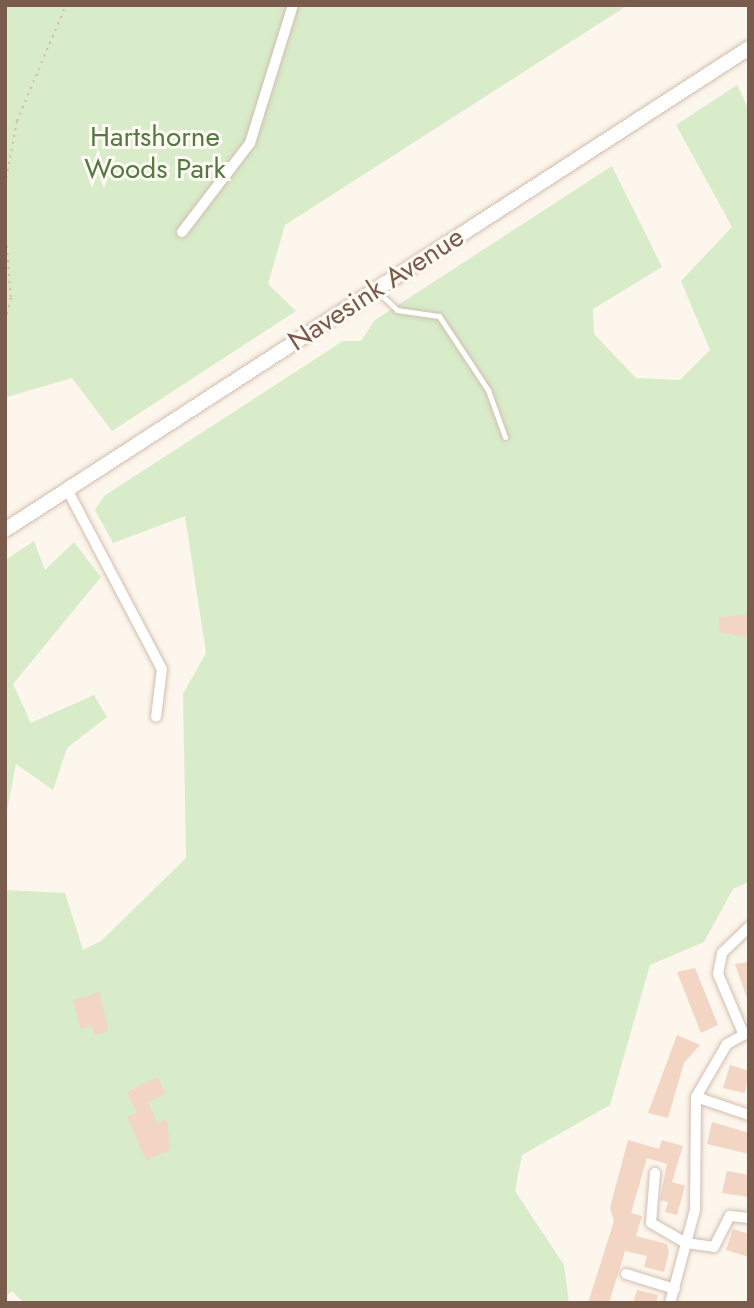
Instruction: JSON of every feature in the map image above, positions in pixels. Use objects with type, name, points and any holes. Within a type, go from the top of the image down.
[{"type":"main road","name":"Navesink Avenue","points":[[5,530],[749,48]]},
{"type":"street","points":[[182,232],[250,143],[293,5]]},
{"type":"street","points":[[68,491],[162,669],[156,717]]},
{"type":"street","points":[[670,1303],[695,1210],[696,1097],[727,1044],[747,1034],[718,974],[722,953],[749,927]]},
{"type":"street","points":[[696,1097],[749,1115]]},
{"type":"street","points":[[655,1172],[651,1223],[686,1243],[714,1247],[730,1216],[749,1218]]},
{"type":"street","points":[[626,1274],[675,1289]]},
{"type":"lane","points":[[376,289],[397,310],[439,316],[488,390],[505,437]]},
{"type":"path","points":[[5,185],[18,121],[66,5]]},
{"type":"path","points":[[5,225],[11,298],[5,320]]},
{"type":"green space","name":"Hartshorne Woods Park","points":[[5,5],[628,5],[285,225],[268,284],[296,311],[112,431],[72,378],[7,397],[5,405]]},
{"type":"green space","points":[[737,85],[749,110],[749,882],[733,889],[704,942],[650,965],[610,1105],[522,1155],[515,1191],[564,1265],[569,1303],[24,1303],[12,1291],[5,1297],[5,890],[65,893],[83,950],[101,941],[186,858],[183,694],[206,653],[185,516],[113,543],[95,510],[104,496],[343,341],[361,341],[375,320],[612,166],[662,267],[593,309],[594,334],[636,378],[680,380],[710,350],[681,281],[732,227],[676,125]]},
{"type":"green space","points":[[34,541],[45,570],[74,542],[101,577],[13,684],[31,723],[94,695],[107,717],[67,748],[53,790],[16,764],[5,821],[5,560]]},
{"type":"building","points":[[749,615],[746,637],[719,632],[719,617]]},
{"type":"building","points":[[749,962],[749,1004],[735,964]]},
{"type":"building","points":[[695,968],[718,1025],[701,1033],[677,972]]},
{"type":"building","points":[[100,992],[108,1031],[94,1035],[92,1026],[81,1029],[73,1000]]},
{"type":"building","points":[[677,1035],[700,1045],[684,1063],[668,1118],[648,1113]]},
{"type":"building","points":[[730,1065],[749,1071],[745,1093],[723,1088]]},
{"type":"building","points":[[158,1077],[165,1094],[148,1102],[157,1123],[167,1119],[170,1150],[146,1160],[127,1117],[137,1113],[127,1092]]},
{"type":"building","points":[[712,1122],[749,1133],[749,1154],[707,1144]]},
{"type":"building","points":[[628,1140],[659,1149],[662,1140],[683,1146],[672,1182],[685,1186],[677,1215],[665,1212],[668,1202],[660,1200],[667,1164],[647,1158],[631,1213],[642,1216],[636,1236],[667,1244],[669,1253],[664,1272],[644,1267],[647,1256],[625,1251],[609,1303],[588,1303],[614,1221],[610,1208]]},
{"type":"building","points":[[727,1171],[749,1175],[749,1197],[722,1193]]},
{"type":"building","points":[[733,1229],[749,1234],[749,1257],[726,1250]]},
{"type":"building","points":[[637,1290],[658,1295],[656,1303],[633,1303]]}]
